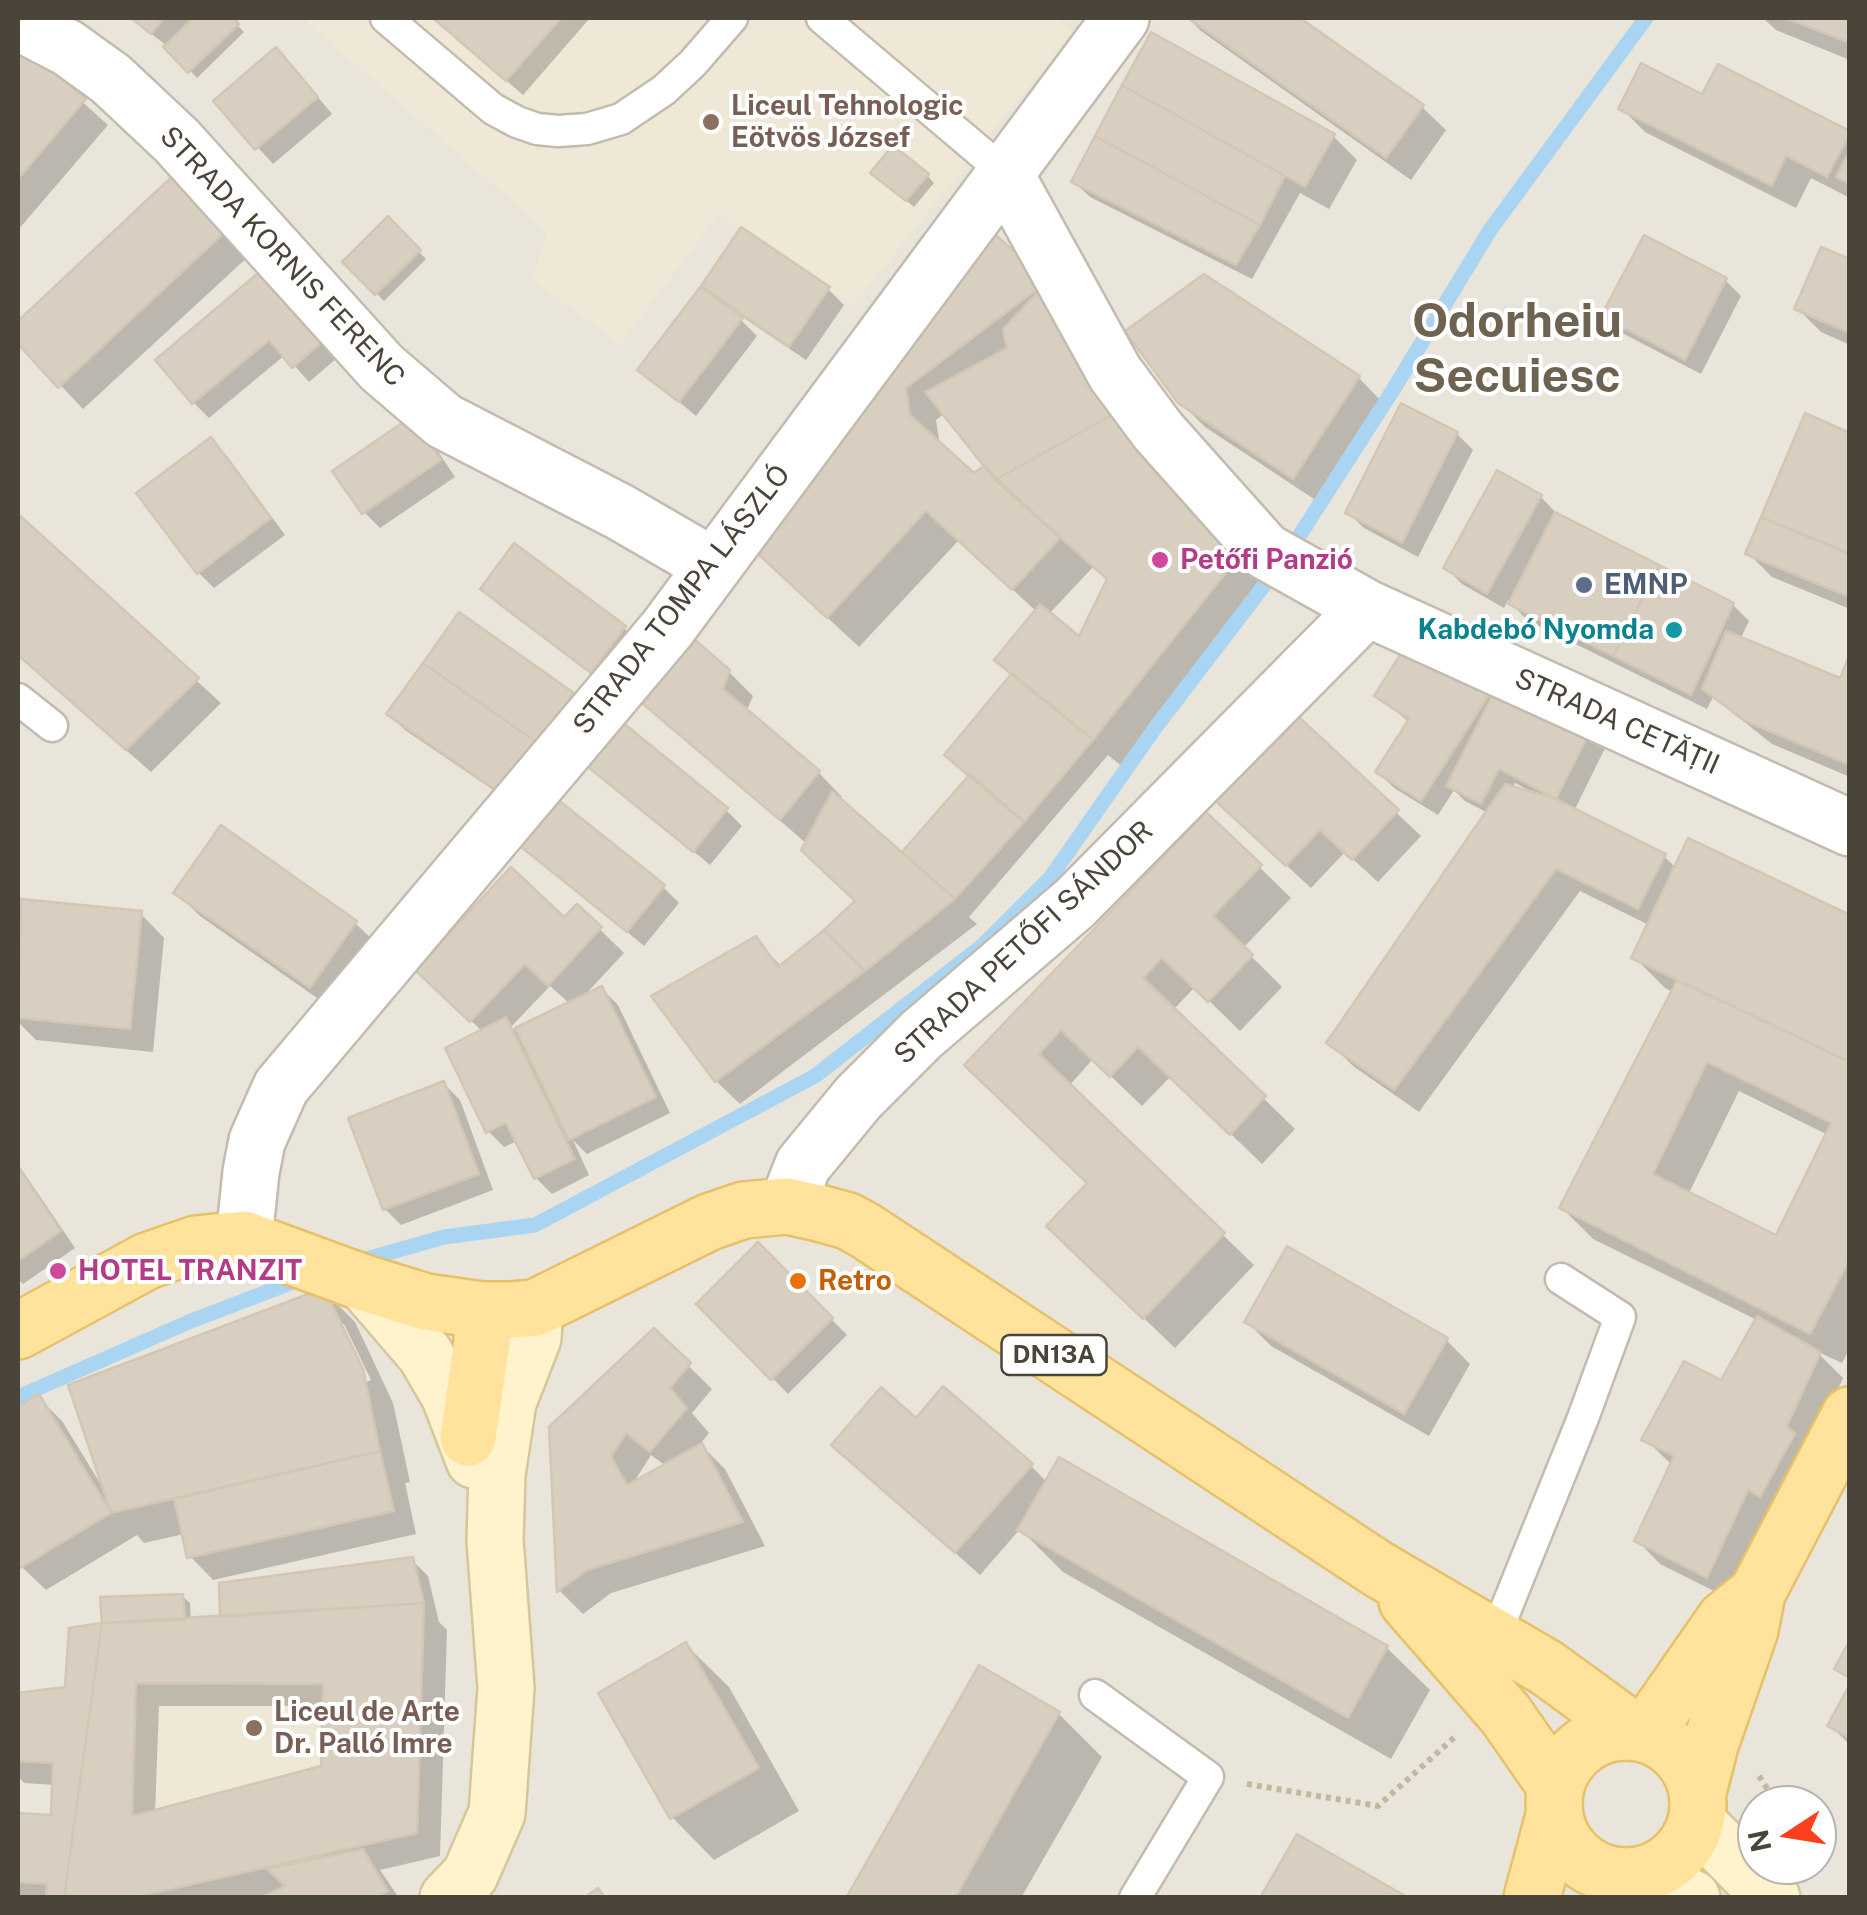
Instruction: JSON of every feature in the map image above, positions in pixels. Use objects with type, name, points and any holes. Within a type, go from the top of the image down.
[{"type":"main road","name":"DN13A","points":[[509,1309],[744,1210],[787,1206],[848,1221],[1378,1569],[1495,1636],[1640,1733],[1670,1746],[1688,1766],[1697,1807]]},
{"type":"main road","points":[[18,1331],[148,1261],[196,1244],[269,1247],[426,1302],[509,1309],[533,1338],[508,1402],[501,1433],[495,1540],[506,1688],[497,1813],[470,1875],[448,1898]]},
{"type":"main road","points":[[361,1282],[425,1354],[449,1395],[468,1438],[495,1540]]},
{"type":"main road","points":[[468,1438],[482,1342],[509,1309]]},
{"type":"main road","name":"DN13A","points":[[1378,1569],[1506,1714],[1555,1801],[1564,1842],[1584,1864],[1646,1886],[1682,1852],[1697,1807],[1710,1745],[1750,1630],[1757,1593],[1850,1415]]},
{"type":"main road","name":"DN13A","points":[[1640,1733],[1725,1619],[1757,1593]]},
{"type":"main road","points":[[1532,1898],[1566,1763],[1585,1744],[1608,1734],[1640,1733]]},
{"type":"main road","points":[[1697,1807],[1772,1898]]},
{"type":"street","name":"STRADA TOMPA LÁSZLÓ","points":[[269,1247],[251,1172],[258,1141],[282,1087],[667,629],[1121,18]]},
{"type":"street","name":"STRADA KORNIS FERENC","points":[[18,22],[68,48],[111,79],[177,141],[370,356],[444,421],[620,512],[714,566]]},
{"type":"street","name":"STRADA CETĂȚII","points":[[1004,172],[1115,373],[1158,431],[1285,562],[1367,608],[1850,828]]},
{"type":"street","name":"STRADA PETŐFI SÁNDOR","points":[[787,1206],[803,1165],[858,1098],[921,1035],[1075,903],[1367,608]]},
{"type":"lane","points":[[386,18],[493,108],[517,122],[558,131],[587,130],[621,118],[664,90],[732,18]]},
{"type":"lane","points":[[822,18],[1004,172]]},
{"type":"lane","points":[[18,699],[52,726],[18,729]]},
{"type":"lane","points":[[1495,1636],[1584,1418],[1620,1317],[1561,1279]]},
{"type":"lane","points":[[1095,1695],[1208,1777],[1135,1898]]},
{"type":"path","points":[[1208,1777],[1378,1806],[1460,1732],[1506,1714]]},
{"type":"shaded area","points":[[18,18],[1849,18],[1849,1897],[18,1897]]},
{"type":"shaded area","name":"Liceul Tehnologic Eötvös József","points":[[303,18],[1055,18],[1073,31],[853,305],[719,214],[620,344],[532,279],[547,232]]},
{"type":"shaded area","name":"Liceul de Arte Dr. Palló Imre","points":[[424,1603],[417,1833],[132,1897],[102,1623]]},
{"type":"building","points":[[131,18],[164,18],[151,34]]},
{"type":"building","points":[[193,18],[233,18],[239,24],[188,73],[163,47]]},
{"type":"building","points":[[433,18],[561,18],[506,81]]},
{"type":"building","points":[[1188,18],[1300,18],[1424,105],[1386,158]]},
{"type":"building","points":[[1786,18],[1850,18],[1850,43]]},
{"type":"building","points":[[1151,32],[1335,134],[1305,187],[1122,85]]},
{"type":"building","points":[[18,40],[86,99],[18,179]]},
{"type":"building","points":[[276,47],[318,97],[255,150],[213,101]]},
{"type":"building","points":[[1641,63],[1702,94],[1718,64],[1850,134],[1827,177],[1786,156],[1772,186],[1618,109]]},
{"type":"building","points":[[1122,85],[1285,176],[1260,225],[1095,136]]},
{"type":"building","points":[[1095,136],[1260,225],[1236,265],[1071,182]]},
{"type":"building","points":[[893,145],[929,174],[906,201],[870,173]]},
{"type":"building","points":[[1850,150],[1850,184],[1836,177]]},
{"type":"building","points":[[177,172],[229,228],[58,388],[18,344],[18,321]]},
{"type":"building","points":[[388,216],[421,250],[375,295],[342,262]]},
{"type":"building","points":[[741,227],[830,287],[789,347],[701,286]]},
{"type":"building","points":[[991,231],[1048,281],[906,388],[910,415],[974,473],[984,466],[1060,538],[1012,590],[926,511],[827,618],[741,538]]},
{"type":"building","points":[[1644,235],[1727,278],[1685,360],[1601,316]]},
{"type":"building","points":[[1821,247],[1850,259],[1850,333],[1794,309]]},
{"type":"building","points":[[270,263],[330,335],[292,368],[269,340],[192,404],[155,360]]},
{"type":"building","points":[[1204,274],[1360,376],[1293,479],[1178,403],[1125,331]]},
{"type":"building","points":[[1048,281],[1121,410],[995,480],[925,392],[1007,348],[1003,329]]},
{"type":"building","points":[[701,286],[743,318],[679,402],[637,370]]},
{"type":"building","points":[[1401,403],[1458,432],[1402,543],[1345,513]]},
{"type":"building","name":"Petőfi Panzió","points":[[1121,410],[1251,541],[1093,740],[994,660],[1040,604],[1079,636],[1107,579],[995,480]]},
{"type":"building","points":[[1805,413],[1850,433],[1850,554],[1761,517]]},
{"type":"building","points":[[412,416],[441,460],[362,514],[332,471]]},
{"type":"building","points":[[211,437],[271,518],[197,574],[136,493]]},
{"type":"building","points":[[1497,470],[1542,495],[1487,594],[1443,568]]},
{"type":"building","name":"EMNP","points":[[1555,512],[1659,565],[1613,656],[1508,604]]},
{"type":"building","points":[[18,514],[199,678],[126,750],[18,655]]},
{"type":"building","points":[[1761,517],[1850,554],[1850,597],[1745,554]]},
{"type":"building","points":[[514,543],[626,626],[591,673],[480,589]]},
{"type":"building","name":"Kabdebó Nyomda","points":[[1659,565],[1734,603],[1691,695],[1613,656]]},
{"type":"building","points":[[459,612],[574,693],[539,744],[423,663]]},
{"type":"building","points":[[682,629],[730,670],[723,689],[820,771],[780,820],[629,692]]},
{"type":"building","points":[[1726,631],[1840,678],[1850,654],[1850,765],[1745,721],[1702,689]]},
{"type":"building","points":[[1409,641],[1491,692],[1421,801],[1375,772],[1409,719],[1374,696]]},
{"type":"building","points":[[423,663],[539,744],[504,796],[386,714]]},
{"type":"building","points":[[1012,673],[1093,740],[1024,822],[944,755]]},
{"type":"building","points":[[1503,675],[1595,722],[1556,799],[1499,769],[1481,804],[1446,786]]},
{"type":"building","points":[[1289,708],[1399,810],[1352,860],[1320,830],[1286,866],[1208,794]]},
{"type":"building","points":[[617,718],[728,808],[693,852],[582,762]]},
{"type":"building","points":[[970,774],[1024,822],[955,899],[902,852]]},
{"type":"building","points":[[1505,784],[1556,799],[1666,854],[1638,909],[1556,869],[1394,1090],[1326,1043]]},
{"type":"building","points":[[832,791],[955,899],[865,971],[824,930],[855,901],[801,850]]},
{"type":"building","points":[[557,799],[665,885],[627,932],[520,846]]},
{"type":"building","points":[[1206,812],[1262,865],[1213,916],[1253,955],[1208,1002],[1162,958],[1143,978],[1266,1096],[1230,1135],[1138,1047],[1110,1077],[1061,1030],[1039,1054],[1225,1233],[1143,1319],[1046,1226],[1087,1183],[964,1065]]},
{"type":"building","points":[[221,825],[357,921],[310,988],[173,893]]},
{"type":"building","points":[[1688,838],[1850,915],[1850,1062],[1631,958]]},
{"type":"building","points":[[511,867],[564,917],[577,904],[602,927],[548,986],[525,964],[470,1022],[415,970]]},
{"type":"building","points":[[21,899],[142,911],[130,1029],[18,1018]]},
{"type":"building","points":[[824,930],[865,971],[715,1082],[651,996],[756,936],[778,967]]},
{"type":"building","points":[[1677,980],[1850,1062],[1850,1259],[1810,1334],[1559,1208]],"holes":[[[1707,1062],[1831,1123],[1776,1235],[1653,1174]]]},
{"type":"building","points":[[602,986],[656,1097],[569,1140],[515,1028]]},
{"type":"building","points":[[506,1017],[575,1159],[534,1179],[506,1123],[486,1133],[445,1048]]},
{"type":"building","points":[[444,1081],[479,1174],[383,1210],[348,1118]]},
{"type":"building","points":[[18,1167],[61,1231],[18,1261]]},
{"type":"building","points":[[758,1242],[833,1318],[771,1380],[696,1304]]},
{"type":"building","points":[[1287,1246],[1448,1338],[1404,1414],[1244,1322]]},
{"type":"building","points":[[324,1288],[363,1369],[380,1451],[111,1513],[68,1385]]},
{"type":"building","points":[[1757,1316],[1821,1352],[1787,1426],[1795,1434],[1760,1497],[1748,1490],[1707,1578],[1634,1541],[1674,1456],[1641,1440],[1684,1361],[1721,1380]]},
{"type":"building","points":[[654,1328],[691,1363],[670,1388],[687,1408],[650,1452],[626,1433],[611,1457],[627,1485],[702,1443],[743,1522],[587,1570],[557,1592],[549,1427]]},
{"type":"building","points":[[943,1386],[1033,1464],[955,1553],[831,1445],[881,1387],[916,1418]]},
{"type":"building","points":[[39,1394],[111,1513],[20,1568],[18,1407]]},
{"type":"building","points":[[380,1451],[394,1511],[187,1558],[174,1499]]},
{"type":"building","points":[[1059,1457],[1388,1646],[1348,1718],[1017,1530]]},
{"type":"building","points":[[413,1557],[424,1603],[220,1617],[219,1583]]},
{"type":"building","points":[[183,1594],[185,1620],[102,1623],[100,1597]]},
{"type":"building","name":"Liceul de Arte Dr. Palló Imre","points":[[424,1603],[417,1833],[132,1898],[64,1898],[102,1623]],"holes":[[[136,1683],[323,1684],[321,1766],[132,1816]]]},
{"type":"building","points":[[102,1623],[64,1898],[46,1898],[47,1884],[18,1882],[18,1813],[51,1815],[53,1763],[18,1761],[18,1693],[65,1687],[69,1628]]},
{"type":"building","points":[[1850,1640],[1850,1678],[1834,1669]]},
{"type":"building","points":[[686,1642],[759,1768],[670,1819],[598,1693]]},
{"type":"building","points":[[979,1665],[1060,1712],[955,1898],[846,1898]]},
{"type":"building","points":[[1850,1684],[1850,1738],[1827,1726]]},
{"type":"building","points":[[1297,1834],[1409,1898],[1260,1898]]},
{"type":"building","points":[[363,1849],[388,1891],[376,1898],[260,1898],[285,1886],[267,1869]]},
{"type":"building","points":[[598,1888],[605,1898],[584,1898]]},
{"type":"waterway","points":[[356,1262],[444,1237],[535,1225],[815,1076],[982,946],[1050,878],[1155,728],[1285,558],[1490,230],[1646,18]]},
{"type":"waterway","points":[[18,1397],[191,1321],[301,1279]]},
{"type":"place","name":"Liceul Tehnologic Eötvös József","points":[[711,122]]},
{"type":"place","name":"Petőfi Panzió","points":[[1160,560]]},
{"type":"place","name":"EMNP","points":[[1584,585]]},
{"type":"place","name":"Kabdebó Nyomda","points":[[1674,630]]},
{"type":"place","name":"HOTEL TRANZIT","points":[[58,1271]]},
{"type":"place","name":"Retro","points":[[798,1281]]},
{"type":"place","name":"Liceul de Arte Dr. Palló Imre","points":[[254,1728]]},
{"type":"district","name":"Odorheiu Secuiesc","points":[[1517,350]]}]
